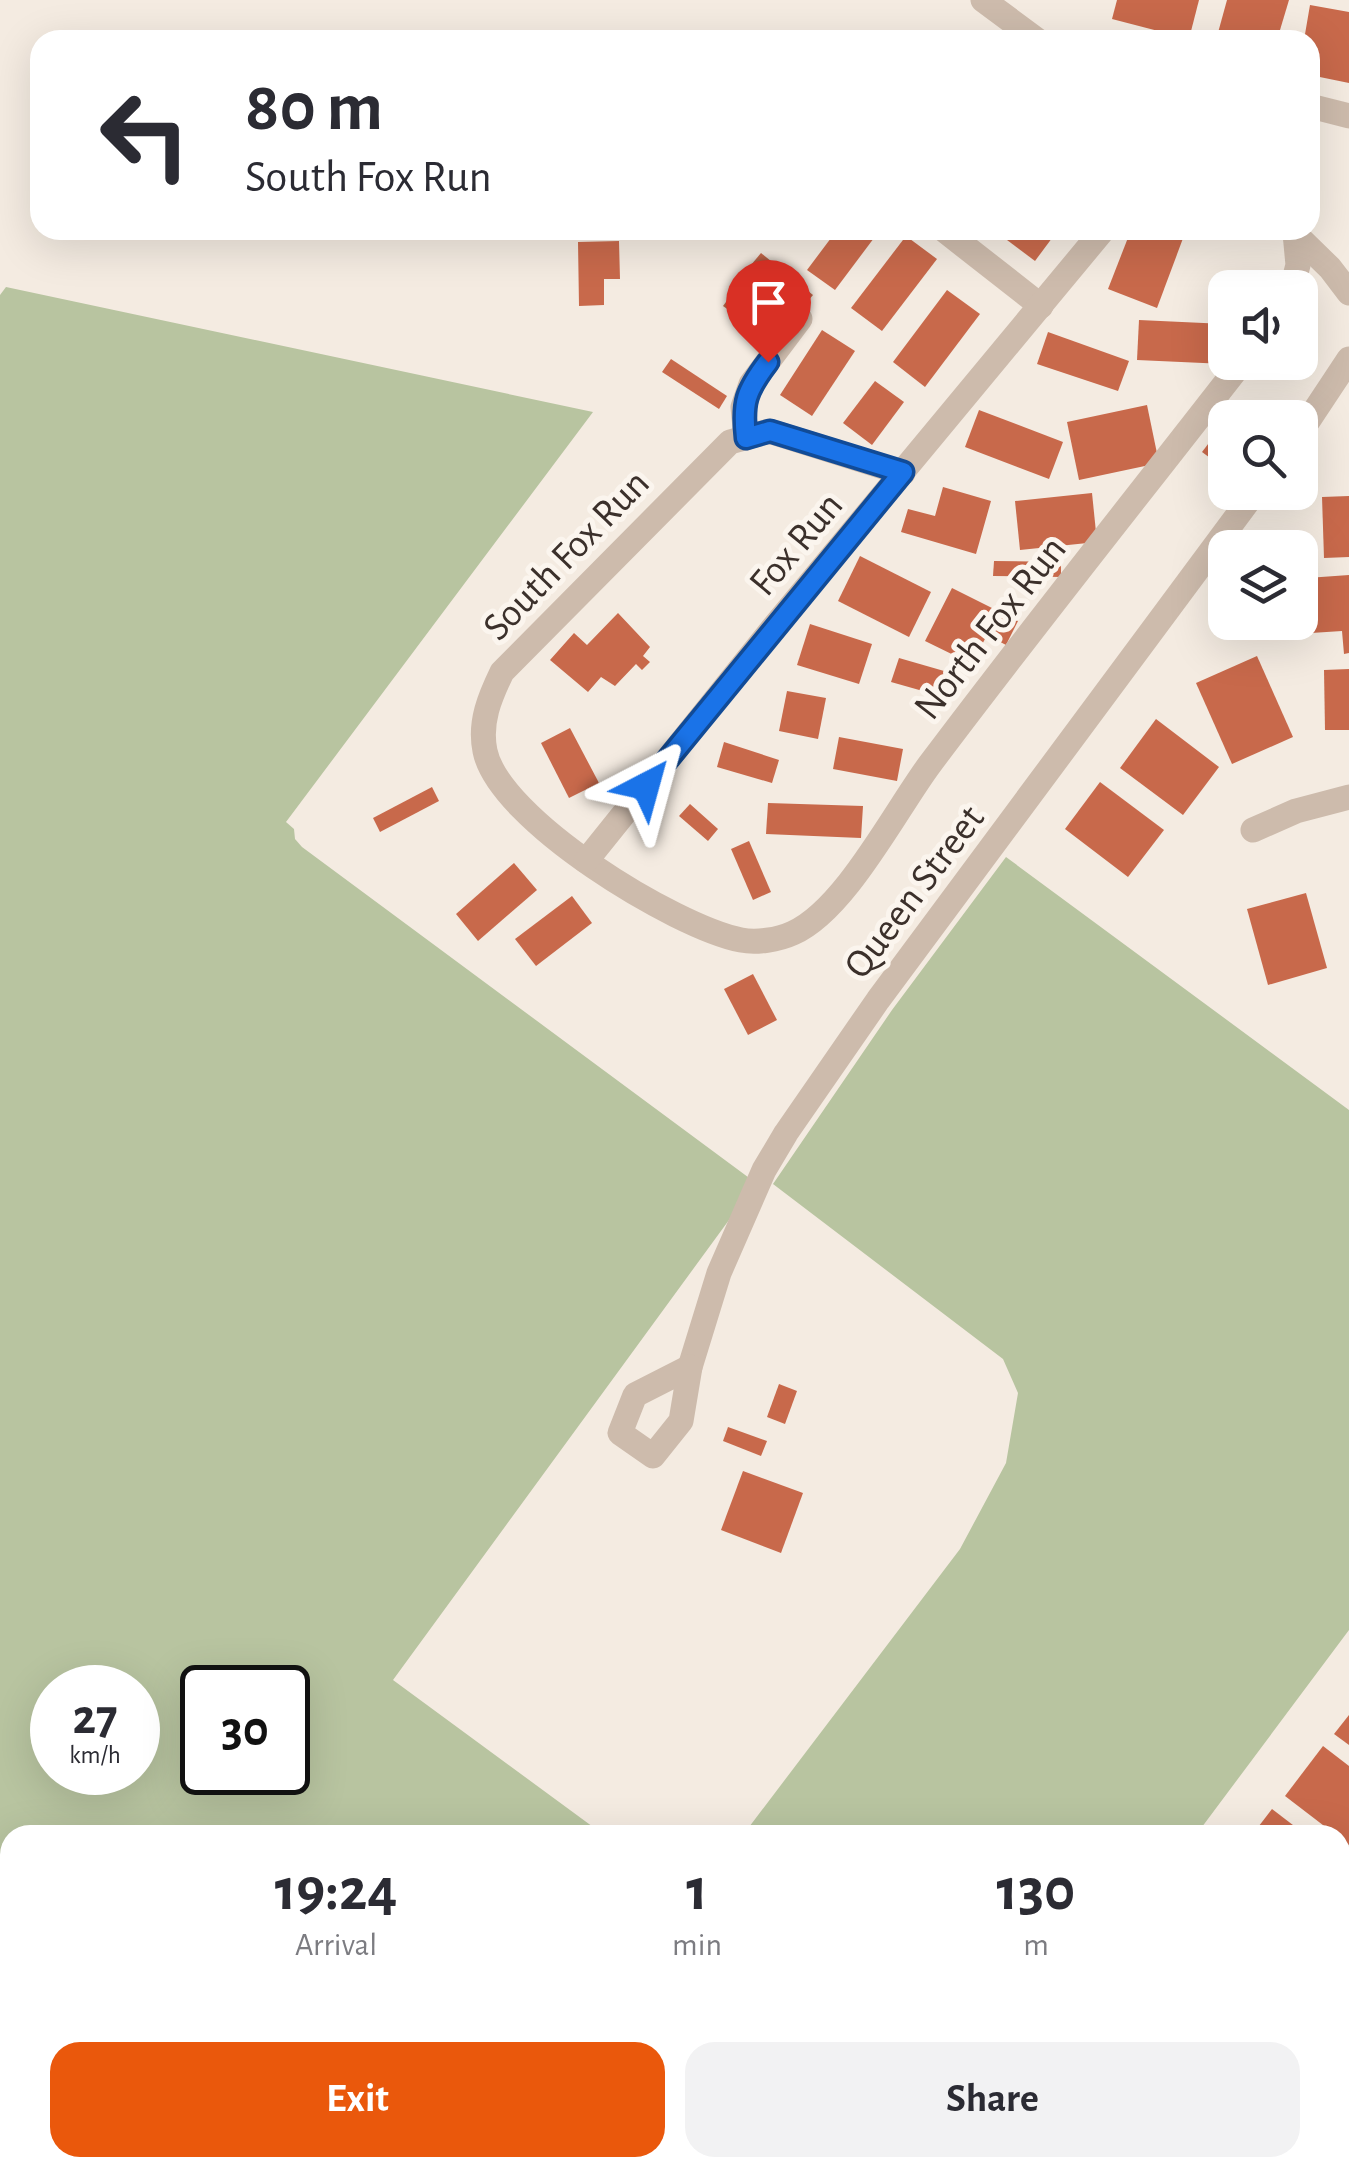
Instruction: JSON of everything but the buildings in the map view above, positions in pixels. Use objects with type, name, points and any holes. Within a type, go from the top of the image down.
[{"type":"street","points":[[982,0],[1023,30]]},
{"type":"street","points":[[1320,109],[1349,116]]},
{"type":"street","points":[[957,240],[1041,306]]},
{"type":"street","name":"Fox Run","points":[[586,861],[773,628],[1095,240]]},
{"type":"street","points":[[1294,240],[1296,270]]},
{"type":"street","points":[[1301,240],[1349,293]]},
{"type":"street","points":[[800,319],[752,384],[742,407],[746,438],[770,431],[903,472]]},
{"type":"street","points":[[1318,406],[1349,359]]},
{"type":"street","name":"North Fox Run","points":[[586,861],[628,890],[702,927],[742,940],[765,940],[793,933],[824,912],[929,766],[1228,380]]},
{"type":"street","name":"South Fox Run","points":[[586,861],[505,791],[485,752],[485,706],[502,672],[688,480],[730,442],[746,438]]},
{"type":"street","name":"Queen Street","points":[[690,1367],[719,1273],[764,1170],[786,1133],[878,1000],[1243,510]]},
{"type":"street","points":[[1253,830],[1349,796]]},
{"type":"green space","points":[[6,287],[593,412],[286,822],[302,847],[756,1183],[393,1680],[590,1825],[0,1825],[0,295]]},
{"type":"green space","points":[[1006,857],[1349,1110],[1349,1630],[1203,1825],[751,1825],[960,1549],[1006,1463],[1018,1393],[1003,1359],[773,1184],[892,1010]]},
{"type":"route","points":[[646,786],[903,472],[770,431],[746,438],[742,407],[768,362]]}]
